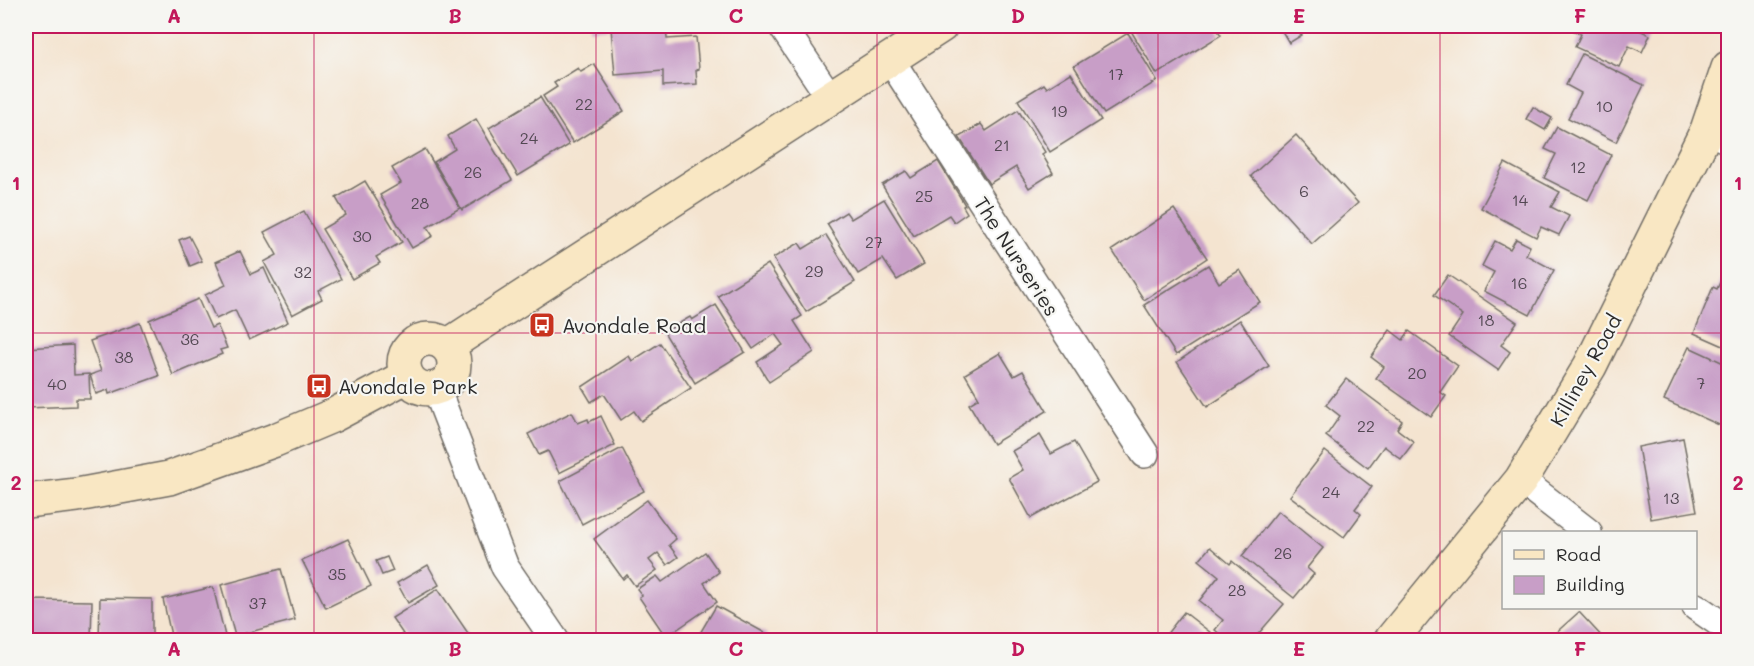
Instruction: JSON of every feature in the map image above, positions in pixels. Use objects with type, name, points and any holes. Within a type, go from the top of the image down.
[{"type":"street","points":[[782,26],[829,96]]},
{"type":"street","points":[[26,501],[77,495],[169,478],[276,440],[419,382],[450,378],[454,370],[454,361],[447,346],[721,170],[829,96],[941,26]]},
{"type":"street","name":"The Nurseries","points":[[890,59],[1145,454]]},
{"type":"street","name":"Killiney Road","points":[[1391,640],[1521,480],[1607,335],[1718,135],[1728,68]]},
{"type":"street","points":[[419,382],[505,567],[555,640]]},
{"type":"street","points":[[1521,480],[1587,531]]},
{"type":"street","points":[[1697,608],[1728,629]]},
{"type":"building","points":[[590,26],[666,26],[667,39],[696,37],[699,69],[696,70],[697,84],[663,86],[663,71],[615,75],[611,28],[591,30]]},
{"type":"building","points":[[1128,26],[1215,26],[1221,35],[1157,74]]},
{"type":"building","points":[[1279,26],[1296,26],[1302,35],[1289,43]]},
{"type":"building","points":[[1569,26],[1631,26],[1650,35],[1642,52],[1629,46],[1619,67],[1575,47],[1581,34],[1568,28]]},
{"type":"building","points":[[1128,33],[1157,81],[1104,114],[1074,66]]},
{"type":"building","points":[[1582,54],[1644,85],[1616,142],[1568,118],[1581,93],[1566,85]]},
{"type":"building","points":[[594,64],[624,111],[573,143],[543,96],[557,87],[554,83],[578,68],[581,72]]},
{"type":"building","points":[[1071,73],[1101,120],[1050,152],[1018,100],[1044,84],[1047,88]]},
{"type":"building","points":[[540,97],[569,145],[518,176],[489,128]]},
{"type":"building","points":[[1533,107],[1552,118],[1545,130],[1526,119]]},
{"type":"building","points":[[1018,110],[1045,152],[1042,154],[1053,173],[1029,188],[1016,167],[989,184],[959,137],[981,124],[986,131]]},
{"type":"building","points":[[476,119],[512,180],[462,210],[434,162],[455,149],[448,136]]},
{"type":"building","points":[[1557,127],[1611,155],[1588,200],[1544,178],[1556,154],[1545,149]]},
{"type":"building","points":[[1296,135],[1358,203],[1312,244],[1251,176]]},
{"type":"building","points":[[425,149],[460,208],[427,227],[433,236],[412,248],[380,195],[401,183],[392,168]]},
{"type":"building","points":[[938,161],[965,205],[963,206],[967,213],[954,222],[949,215],[914,236],[882,185],[906,171],[911,178]]},
{"type":"building","points":[[1505,163],[1560,192],[1551,207],[1569,216],[1559,235],[1541,227],[1536,237],[1481,208]]},
{"type":"building","points":[[365,181],[402,242],[376,257],[380,263],[352,279],[322,229],[346,215],[336,198]]},
{"type":"building","points":[[884,199],[924,264],[897,280],[883,259],[858,274],[827,224],[846,212],[851,219]]},
{"type":"building","points":[[1174,209],[1207,258],[1144,300],[1112,250]]},
{"type":"building","points":[[304,211],[341,279],[318,291],[322,299],[292,315],[264,262],[277,255],[264,232]]},
{"type":"building","points":[[826,235],[855,282],[806,312],[773,258],[799,243],[803,249]]},
{"type":"building","points":[[189,236],[202,261],[190,266],[179,240]]},
{"type":"building","points":[[1516,239],[1530,246],[1526,255],[1554,270],[1530,315],[1484,291],[1494,272],[1482,266],[1495,241],[1510,249]]},
{"type":"building","points":[[240,251],[251,274],[264,268],[288,322],[249,340],[235,310],[216,319],[205,295],[226,285],[216,262]]},
{"type":"building","points":[[768,264],[802,316],[794,321],[814,352],[769,382],[757,362],[783,345],[775,334],[753,349],[718,296]]},
{"type":"building","points":[[1208,265],[1219,283],[1240,270],[1260,302],[1176,355],[1144,305]]},
{"type":"building","points":[[1725,271],[1728,273],[1728,348],[1694,333],[1713,287],[1717,289]]},
{"type":"building","points":[[1448,275],[1517,322],[1501,345],[1510,352],[1498,370],[1449,336],[1463,315],[1434,295]]},
{"type":"building","points":[[198,299],[211,328],[217,325],[227,348],[220,350],[222,354],[173,375],[149,320]]},
{"type":"building","points":[[716,305],[745,352],[695,383],[664,332],[690,317],[692,320]]},
{"type":"building","points":[[1240,320],[1269,366],[1207,407],[1177,362]]},
{"type":"building","points":[[140,323],[159,376],[109,394],[108,390],[96,394],[90,375],[101,371],[90,341]]},
{"type":"building","points":[[1390,330],[1403,340],[1409,331],[1458,366],[1440,392],[1446,396],[1431,417],[1376,378],[1384,367],[1371,357]]},
{"type":"building","points":[[660,343],[691,388],[641,421],[634,411],[621,420],[604,394],[591,402],[582,387],[629,356],[632,361]]},
{"type":"building","points":[[73,345],[74,375],[89,374],[90,399],[76,399],[76,406],[27,408],[26,348]]},
{"type":"building","points":[[1689,347],[1728,365],[1728,429],[1664,400]]},
{"type":"building","points":[[1000,353],[1014,376],[1023,371],[1047,411],[993,444],[969,404],[979,398],[965,374]]},
{"type":"building","points":[[1346,379],[1402,421],[1397,429],[1414,442],[1401,459],[1384,446],[1368,468],[1326,436],[1340,416],[1326,405]]},
{"type":"building","points":[[572,412],[578,423],[588,419],[589,422],[601,416],[615,445],[559,473],[548,451],[539,455],[528,434]]},
{"type":"building","points":[[1040,435],[1051,454],[1074,442],[1097,482],[1031,518],[1009,478],[1023,470],[1012,451]]},
{"type":"building","points":[[1683,438],[1697,511],[1651,519],[1638,447]]},
{"type":"building","points":[[622,448],[644,491],[582,524],[560,481]]},
{"type":"building","points":[[1325,451],[1372,487],[1355,509],[1361,514],[1344,537],[1290,496]]},
{"type":"building","points":[[647,500],[676,539],[669,545],[678,557],[667,565],[658,553],[649,560],[657,570],[635,586],[627,575],[623,579],[594,539]]},
{"type":"building","points":[[1278,511],[1323,548],[1307,568],[1314,574],[1294,598],[1242,556]]},
{"type":"building","points":[[348,539],[371,586],[326,608],[302,560]]},
{"type":"building","points":[[1210,547],[1230,564],[1232,561],[1284,604],[1253,640],[1227,640],[1215,630],[1223,620],[1199,601],[1219,576],[1199,560]]},
{"type":"building","points":[[705,552],[719,572],[704,583],[717,602],[666,637],[639,597],[642,595],[637,589],[657,576],[662,582]]},
{"type":"building","points":[[387,557],[393,571],[382,575],[376,561]]},
{"type":"building","points":[[428,565],[439,585],[408,603],[397,583]]},
{"type":"building","points":[[281,569],[295,620],[235,636],[221,585]]},
{"type":"building","points":[[213,587],[226,640],[172,640],[163,599]]},
{"type":"building","points":[[438,589],[472,639],[393,640],[403,634],[392,618]]},
{"type":"building","points":[[100,598],[152,599],[152,640],[99,640]]},
{"type":"building","points":[[26,600],[92,601],[91,640],[26,640]]},
{"type":"building","points":[[716,606],[767,634],[763,640],[696,640]]},
{"type":"building","points":[[1184,612],[1220,640],[1162,640]]},
{"type":"building","points":[[1579,612],[1605,640],[1547,640],[1551,637]]},
{"type":"place","name":"Avondale Road","points":[[542,325]]},
{"type":"place","name":"Avondale Park","points":[[319,386]]}]
